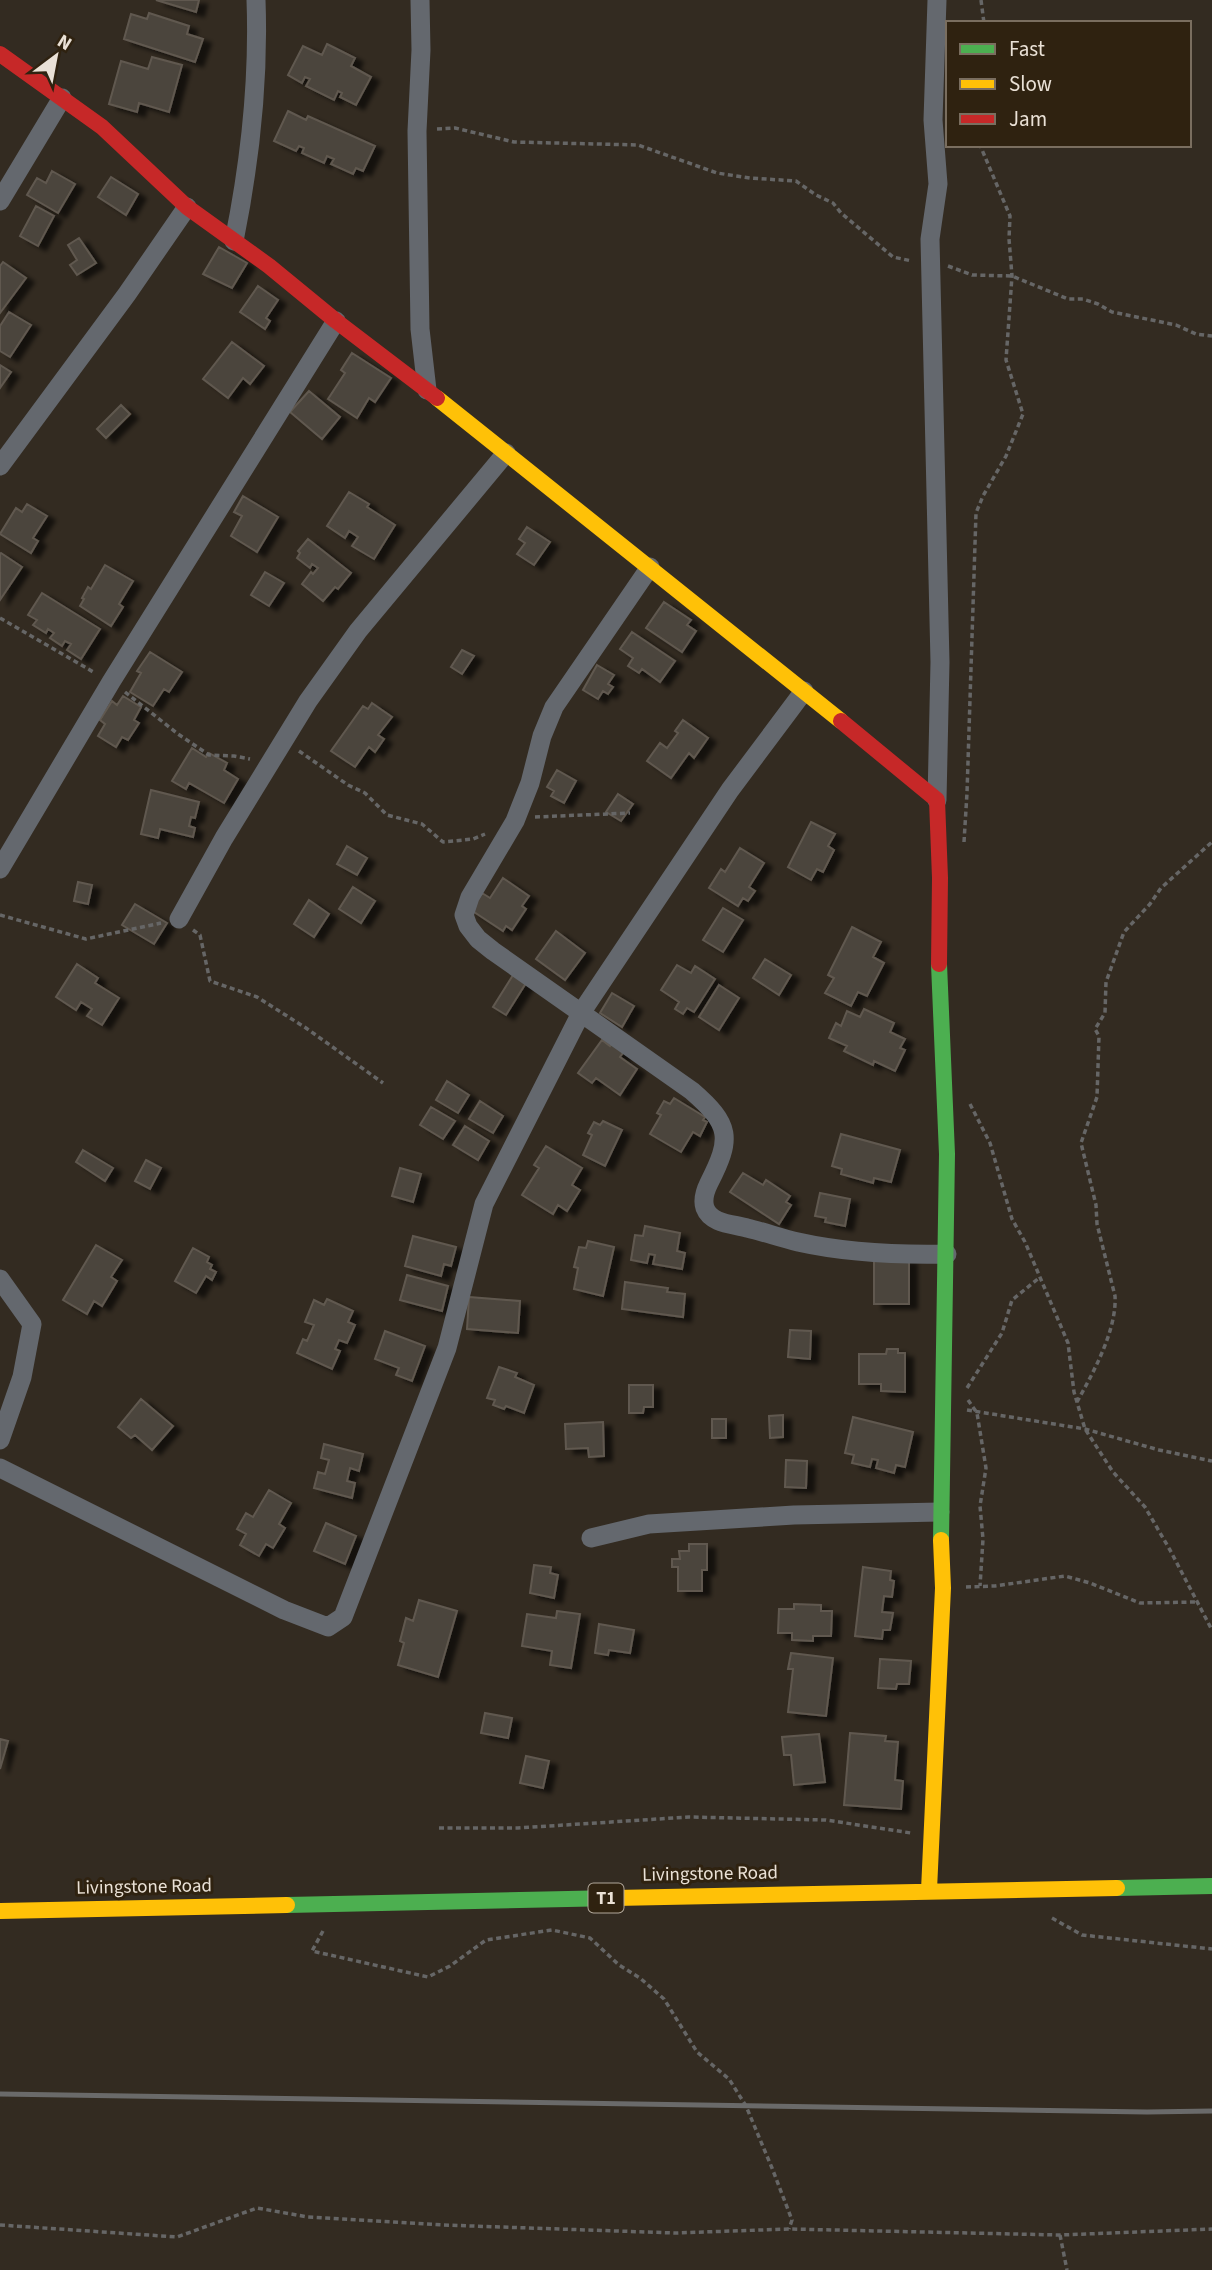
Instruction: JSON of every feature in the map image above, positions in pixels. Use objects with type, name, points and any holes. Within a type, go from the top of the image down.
[{"type":"main road","points":[[0,54],[102,127],[187,207],[427,390],[937,800],[940,878],[938,936],[947,1154],[947,1254],[940,1512],[943,1588],[929,1890]]},
{"type":"main road","name":"Livingstone Road","points":[[0,1911],[1212,1886]]},
{"type":"street","points":[[234,241],[246,181],[257,45],[256,0]]},
{"type":"street","points":[[420,0],[421,50],[417,131],[420,329],[427,390]]},
{"type":"street","points":[[937,0],[933,120],[938,184],[930,239],[940,662],[937,800]]},
{"type":"street","points":[[0,201],[62,99]]},
{"type":"street","points":[[1,462],[127,294],[187,207]]},
{"type":"street","points":[[0,869],[111,682],[336,321]]},
{"type":"street","points":[[179,919],[308,701],[358,632],[506,453]]},
{"type":"street","points":[[650,568],[554,707],[515,821],[470,897],[464,915],[468,926],[478,939],[692,1091],[714,1110],[724,1137],[723,1156],[703,1198],[706,1212],[719,1222],[839,1249],[874,1253],[947,1254]]},
{"type":"street","points":[[0,1468],[284,1610],[328,1627],[343,1617],[447,1349],[484,1204],[581,1013],[730,790],[804,691]]},
{"type":"street","points":[[0,1279],[32,1324],[22,1377],[0,1440]]},
{"type":"street","points":[[591,1538],[649,1524],[794,1515],[940,1512]]},
{"type":"path","points":[[981,0],[984,21]]},
{"type":"path","points":[[417,131],[455,128],[514,142],[638,145],[717,173],[796,181],[833,203],[893,257],[923,261],[932,267],[940,263],[972,275],[1012,276],[1068,299],[1083,299],[1098,304],[1112,313],[1175,326],[1196,334],[1212,335]]},
{"type":"path","points":[[964,847],[976,513],[1006,456],[1023,414],[1006,360],[1012,276],[1010,216],[981,147]]},
{"type":"path","points":[[0,618],[111,682],[209,755],[271,761],[294,748],[348,785],[365,793],[387,815],[422,824],[443,842],[473,839],[515,821],[537,817],[630,813]]},
{"type":"path","points":[[1077,1402],[1101,1353],[1116,1308],[1081,1143],[1097,1097],[1099,1036],[1096,1030],[1105,1013],[1106,982],[1124,932],[1161,888],[1212,842]]},
{"type":"path","points":[[0,915],[86,939],[179,919],[200,935],[210,981],[257,998],[306,1028],[383,1083]]},
{"type":"path","points":[[969,1095],[971,1108],[990,1143],[1012,1219],[1025,1242],[1068,1343],[1074,1392],[1085,1429],[1113,1472],[1144,1507],[1212,1630]]},
{"type":"path","points":[[980,1586],[983,1539],[981,1506],[986,1468],[976,1413],[964,1393],[1002,1333],[1012,1300],[1039,1278]]},
{"type":"path","points":[[944,1403],[976,1413],[1085,1429],[1159,1450],[1212,1461]]},
{"type":"path","points":[[943,1588],[995,1586],[1065,1576],[1140,1603],[1196,1602]]},
{"type":"path","points":[[439,1828],[518,1828],[689,1817],[825,1820],[930,1836]]},
{"type":"path","points":[[336,1905],[312,1951],[428,1977],[450,1966],[486,1941],[552,1930],[590,1938],[619,1965],[640,1978],[664,1999],[697,2052],[729,2079],[746,2106],[772,2168],[792,2220],[789,2229]]},
{"type":"path","points":[[1049,1916],[1082,1935],[1212,1949]]},
{"type":"path","points":[[0,2225],[177,2237],[257,2208],[308,2217],[443,2225],[675,2233],[789,2229],[1060,2235],[1212,2229]]},
{"type":"path","points":[[1060,2235],[1067,2270]]},
{"type":"building","points":[[156,0],[199,0],[196,12]]},
{"type":"building","points":[[149,13],[189,26],[187,34],[203,39],[195,62],[124,39],[131,14],[147,19]]},
{"type":"building","points":[[327,44],[355,58],[351,66],[371,77],[356,105],[340,97],[342,93],[338,91],[334,100],[306,86],[310,79],[305,77],[302,83],[288,75],[303,46],[322,55]]},
{"type":"building","points":[[152,57],[182,65],[169,112],[139,103],[137,112],[109,104],[121,61],[148,69]]},
{"type":"building","points":[[288,111],[306,120],[308,116],[375,146],[363,171],[356,168],[353,174],[331,164],[334,159],[327,156],[324,163],[302,153],[304,148],[299,146],[296,151],[274,141]]},
{"type":"building","points":[[52,171],[75,184],[58,213],[27,195],[37,178],[46,183]]},
{"type":"building","points":[[111,177],[138,194],[126,215],[98,197]]},
{"type":"building","points":[[36,206],[54,216],[38,246],[20,236]]},
{"type":"building","points":[[79,238],[96,263],[77,275],[70,265],[77,260],[68,245]]},
{"type":"building","points":[[219,247],[247,263],[232,288],[203,274]]},
{"type":"building","points":[[3,262],[26,278],[0,313],[0,266]]},
{"type":"building","points":[[258,286],[278,300],[266,318],[270,321],[265,329],[240,312]]},
{"type":"building","points":[[9,312],[31,325],[10,357],[0,351],[0,326]]},
{"type":"building","points":[[232,342],[264,366],[250,384],[243,378],[228,398],[203,379]]},
{"type":"building","points":[[352,353],[391,378],[375,402],[369,398],[357,418],[328,399],[345,373],[341,370]]},
{"type":"building","points":[[0,365],[11,372],[0,388]]},
{"type":"building","points":[[309,391],[340,417],[322,439],[290,412]]},
{"type":"building","points":[[121,405],[130,414],[106,438],[97,429]]},
{"type":"building","points":[[349,492],[395,525],[374,559],[352,546],[358,537],[349,531],[345,538],[327,526]]},
{"type":"building","points":[[243,496],[278,517],[257,552],[231,536],[242,516],[234,512]]},
{"type":"building","points":[[27,504],[47,516],[33,538],[38,541],[31,553],[0,534],[16,508],[22,512]]},
{"type":"building","points":[[527,527],[550,542],[534,565],[517,554],[525,543],[519,539]]},
{"type":"building","points":[[308,539],[351,573],[338,589],[335,587],[323,601],[302,584],[311,572],[313,574],[318,568],[312,564],[310,568],[297,558],[300,553],[298,551]]},
{"type":"building","points":[[0,554],[22,567],[0,600]]},
{"type":"building","points":[[105,565],[133,581],[119,604],[123,607],[111,626],[80,606],[88,587],[91,589]]},
{"type":"building","points":[[265,572],[284,583],[269,606],[251,595]]},
{"type":"building","points":[[42,593],[100,629],[81,659],[67,650],[71,644],[65,641],[62,646],[50,638],[54,633],[48,629],[46,633],[33,625],[37,620],[28,615]]},
{"type":"building","points":[[664,602],[691,620],[687,625],[696,631],[682,652],[646,628]]},
{"type":"building","points":[[632,632],[675,661],[660,682],[642,669],[639,673],[628,666],[633,658],[620,649]]},
{"type":"building","points":[[462,650],[474,656],[462,674],[451,667]]},
{"type":"building","points":[[150,652],[182,672],[169,692],[164,689],[153,706],[130,692],[141,673],[137,671]]},
{"type":"building","points":[[597,665],[614,675],[608,684],[613,687],[608,694],[603,691],[598,699],[583,690]]},
{"type":"building","points":[[123,696],[141,707],[134,720],[139,723],[128,740],[122,737],[116,747],[98,736],[105,724],[100,720],[112,701],[117,705]]},
{"type":"building","points":[[372,703],[392,717],[378,735],[384,739],[375,752],[369,747],[355,767],[331,751],[363,706],[368,709]]},
{"type":"building","points":[[683,720],[708,738],[694,758],[689,753],[671,778],[647,761],[660,743],[667,748],[678,733],[675,731]]},
{"type":"building","points":[[192,748],[206,757],[209,753],[227,763],[224,770],[238,779],[224,803],[189,783],[186,789],[172,781]]},
{"type":"building","points":[[557,770],[576,781],[564,803],[551,796],[554,791],[547,787]]},
{"type":"building","points":[[151,790],[199,802],[195,818],[191,817],[189,826],[195,828],[193,837],[160,829],[158,838],[141,834]]},
{"type":"building","points":[[618,794],[633,804],[621,821],[606,812]]},
{"type":"building","points":[[811,822],[835,834],[828,846],[834,850],[823,872],[817,869],[811,880],[788,867]]},
{"type":"building","points":[[347,846],[367,858],[357,875],[337,864]]},
{"type":"building","points":[[740,848],[764,863],[749,887],[755,891],[748,901],[743,898],[738,906],[709,888],[721,869],[725,872]]},
{"type":"building","points":[[503,878],[529,896],[522,906],[526,909],[512,930],[506,926],[503,931],[471,910],[482,893],[490,898]]},
{"type":"building","points":[[78,882],[92,885],[88,904],[74,901]]},
{"type":"building","points":[[353,887],[375,901],[361,923],[339,909]]},
{"type":"building","points":[[309,900],[329,914],[314,937],[294,924]]},
{"type":"building","points":[[135,904],[167,923],[154,944],[122,925]]},
{"type":"building","points":[[723,908],[743,920],[723,952],[703,940]]},
{"type":"building","points":[[852,927],[881,942],[873,957],[884,963],[867,996],[858,992],[851,1006],[825,993],[834,978],[828,975]]},
{"type":"building","points":[[556,931],[585,953],[565,980],[536,959]]},
{"type":"building","points":[[765,959],[791,975],[779,995],[753,978]]},
{"type":"building","points":[[77,964],[98,978],[95,983],[119,998],[102,1025],[87,1016],[92,1009],[81,1002],[76,1010],[56,997]]},
{"type":"building","points":[[677,965],[691,973],[695,966],[715,979],[694,1012],[687,1008],[683,1014],[675,1009],[679,1002],[661,990]]},
{"type":"building","points":[[513,975],[526,983],[506,1015],[493,1007]]},
{"type":"building","points":[[719,985],[739,998],[719,1030],[699,1017]]},
{"type":"building","points":[[612,993],[634,1006],[622,1027],[600,1013]]},
{"type":"building","points":[[864,1009],[894,1023],[890,1032],[905,1039],[900,1048],[905,1050],[895,1071],[874,1061],[873,1065],[844,1051],[847,1046],[829,1038],[836,1023],[841,1026],[847,1011],[860,1017]]},
{"type":"building","points":[[602,1040],[610,1046],[613,1042],[625,1050],[620,1057],[637,1069],[620,1095],[596,1078],[592,1083],[578,1073]]},
{"type":"building","points":[[447,1081],[469,1095],[458,1113],[436,1100]]},
{"type":"building","points":[[674,1098],[705,1117],[703,1120],[707,1122],[700,1136],[693,1132],[681,1152],[650,1134],[661,1115],[657,1113],[664,1101],[670,1104]]},
{"type":"building","points":[[480,1101],[503,1116],[493,1133],[469,1119]]},
{"type":"building","points":[[431,1107],[455,1121],[443,1139],[420,1125]]},
{"type":"building","points":[[603,1121],[622,1130],[605,1166],[583,1155],[592,1135],[588,1133],[594,1122],[600,1125]]},
{"type":"building","points":[[465,1126],[489,1141],[478,1160],[453,1145]]},
{"type":"building","points":[[841,1134],[900,1150],[891,1182],[874,1178],[873,1183],[841,1174],[842,1169],[832,1166]]},
{"type":"building","points":[[546,1146],[582,1168],[572,1185],[580,1190],[567,1211],[558,1205],[553,1214],[522,1195],[539,1168],[534,1165]]},
{"type":"building","points":[[83,1150],[113,1168],[105,1181],[76,1162]]},
{"type":"building","points":[[146,1160],[161,1168],[150,1189],[135,1181]]},
{"type":"building","points":[[400,1168],[421,1174],[413,1202],[392,1196]]},
{"type":"building","points":[[743,1173],[763,1185],[766,1180],[790,1196],[786,1202],[791,1205],[779,1224],[730,1192]]},
{"type":"building","points":[[820,1193],[850,1199],[845,1226],[825,1222],[826,1218],[815,1216]]},
{"type":"building","points":[[645,1226],[680,1233],[677,1251],[685,1253],[682,1269],[653,1264],[655,1255],[649,1254],[647,1263],[631,1260],[635,1235],[643,1236]]},
{"type":"building","points":[[413,1236],[456,1247],[451,1266],[444,1264],[441,1276],[405,1266]]},
{"type":"building","points":[[588,1241],[614,1247],[603,1296],[574,1289],[578,1268],[574,1267],[579,1247],[586,1248]]},
{"type":"building","points":[[96,1245],[122,1260],[111,1277],[117,1281],[102,1306],[94,1301],[87,1314],[63,1300]]},
{"type":"building","points":[[193,1248],[209,1257],[207,1262],[212,1265],[210,1269],[216,1272],[212,1280],[206,1276],[196,1293],[175,1281]]},
{"type":"building","points":[[874,1259],[909,1259],[909,1304],[874,1304]]},
{"type":"building","points":[[407,1275],[448,1286],[442,1311],[400,1300]]},
{"type":"building","points":[[625,1282],[668,1288],[667,1292],[685,1294],[683,1317],[622,1309]]},
{"type":"building","points":[[469,1297],[520,1301],[518,1333],[467,1329]]},
{"type":"building","points":[[327,1299],[353,1311],[348,1322],[355,1325],[347,1343],[339,1340],[335,1349],[340,1351],[332,1369],[297,1353],[303,1339],[307,1341],[314,1325],[305,1322],[314,1300],[324,1305]]},
{"type":"building","points":[[790,1330],[811,1331],[810,1359],[788,1357]]},
{"type":"building","points":[[385,1331],[425,1346],[412,1381],[396,1375],[399,1368],[375,1359]]},
{"type":"building","points":[[887,1349],[898,1349],[898,1353],[905,1353],[905,1392],[881,1391],[881,1384],[859,1384],[859,1354],[886,1354]]},
{"type":"building","points":[[499,1367],[517,1373],[515,1377],[534,1385],[524,1413],[506,1406],[504,1409],[493,1405],[495,1400],[487,1398]]},
{"type":"building","points":[[629,1385],[653,1385],[653,1407],[644,1407],[643,1413],[629,1413]]},
{"type":"building","points":[[141,1399],[173,1426],[152,1450],[135,1435],[131,1438],[118,1427]]},
{"type":"building","points":[[783,1415],[783,1437],[770,1438],[769,1416]]},
{"type":"building","points":[[853,1417],[913,1432],[905,1467],[896,1465],[894,1473],[876,1468],[878,1460],[872,1459],[870,1467],[852,1463],[854,1455],[845,1453]]},
{"type":"building","points":[[712,1419],[726,1419],[726,1438],[712,1438]]},
{"type":"building","points":[[603,1422],[604,1456],[589,1457],[588,1448],[566,1449],[565,1424]]},
{"type":"building","points":[[324,1444],[363,1454],[359,1471],[350,1468],[347,1481],[355,1483],[352,1498],[314,1488],[318,1472],[325,1474],[329,1460],[321,1458]]},
{"type":"building","points":[[786,1460],[807,1461],[806,1488],[785,1487]]},
{"type":"building","points":[[269,1490],[291,1503],[279,1524],[285,1528],[273,1548],[266,1544],[259,1556],[240,1545],[246,1534],[237,1529],[246,1513],[253,1517]]},
{"type":"building","points":[[326,1523],[356,1536],[345,1564],[314,1551]]},
{"type":"building","points":[[689,1544],[707,1544],[707,1570],[702,1570],[702,1591],[678,1591],[678,1567],[672,1567],[672,1559],[680,1559],[679,1551],[689,1551]]},
{"type":"building","points":[[534,1565],[551,1567],[550,1573],[558,1575],[554,1598],[530,1593]]},
{"type":"building","points":[[863,1567],[891,1571],[890,1580],[894,1581],[892,1597],[884,1596],[882,1612],[893,1613],[890,1630],[883,1630],[882,1639],[855,1636]]},
{"type":"building","points":[[419,1600],[457,1611],[438,1677],[398,1665],[404,1643],[400,1641],[406,1618],[413,1621]]},
{"type":"building","points":[[794,1604],[821,1605],[821,1611],[832,1611],[831,1636],[813,1636],[813,1641],[792,1640],[792,1633],[778,1633],[779,1609],[794,1609]]},
{"type":"building","points":[[557,1611],[580,1614],[571,1668],[550,1665],[552,1651],[522,1646],[527,1614],[556,1618]]},
{"type":"building","points":[[599,1624],[634,1630],[630,1653],[609,1650],[608,1655],[595,1653]]},
{"type":"building","points":[[791,1653],[833,1658],[826,1716],[788,1712],[793,1669],[788,1669]]},
{"type":"building","points":[[880,1659],[911,1661],[909,1684],[897,1684],[896,1689],[878,1688]]},
{"type":"building","points":[[485,1713],[512,1718],[508,1738],[481,1733]]},
{"type":"building","points":[[850,1733],[886,1736],[885,1741],[898,1742],[895,1780],[903,1781],[901,1809],[844,1805]]},
{"type":"building","points":[[819,1734],[825,1782],[794,1785],[791,1755],[784,1755],[782,1737]]},
{"type":"building","points":[[0,1739],[8,1741],[0,1769]]},
{"type":"building","points":[[526,1756],[549,1761],[543,1788],[520,1783]]},
{"type":"railway","points":[[0,2094],[1212,2111]]},
{"type":"traffic: fast","points":[[939,964],[947,1154],[941,1540]]},
{"type":"traffic: fast","points":[[1117,1888],[1212,1886]]},
{"type":"traffic: fast","points":[[287,1905],[615,1898]]},
{"type":"traffic: slow","points":[[437,398],[841,721]]},
{"type":"traffic: slow","points":[[929,1890],[943,1588],[941,1540]]},
{"type":"traffic: slow","points":[[615,1898],[1117,1888]]},
{"type":"traffic: slow","points":[[0,1911],[287,1905]]},
{"type":"traffic: jam","points":[[0,54],[102,127],[187,207],[269,266],[437,398]]},
{"type":"traffic: jam","points":[[841,721],[937,800],[939,964]]}]
